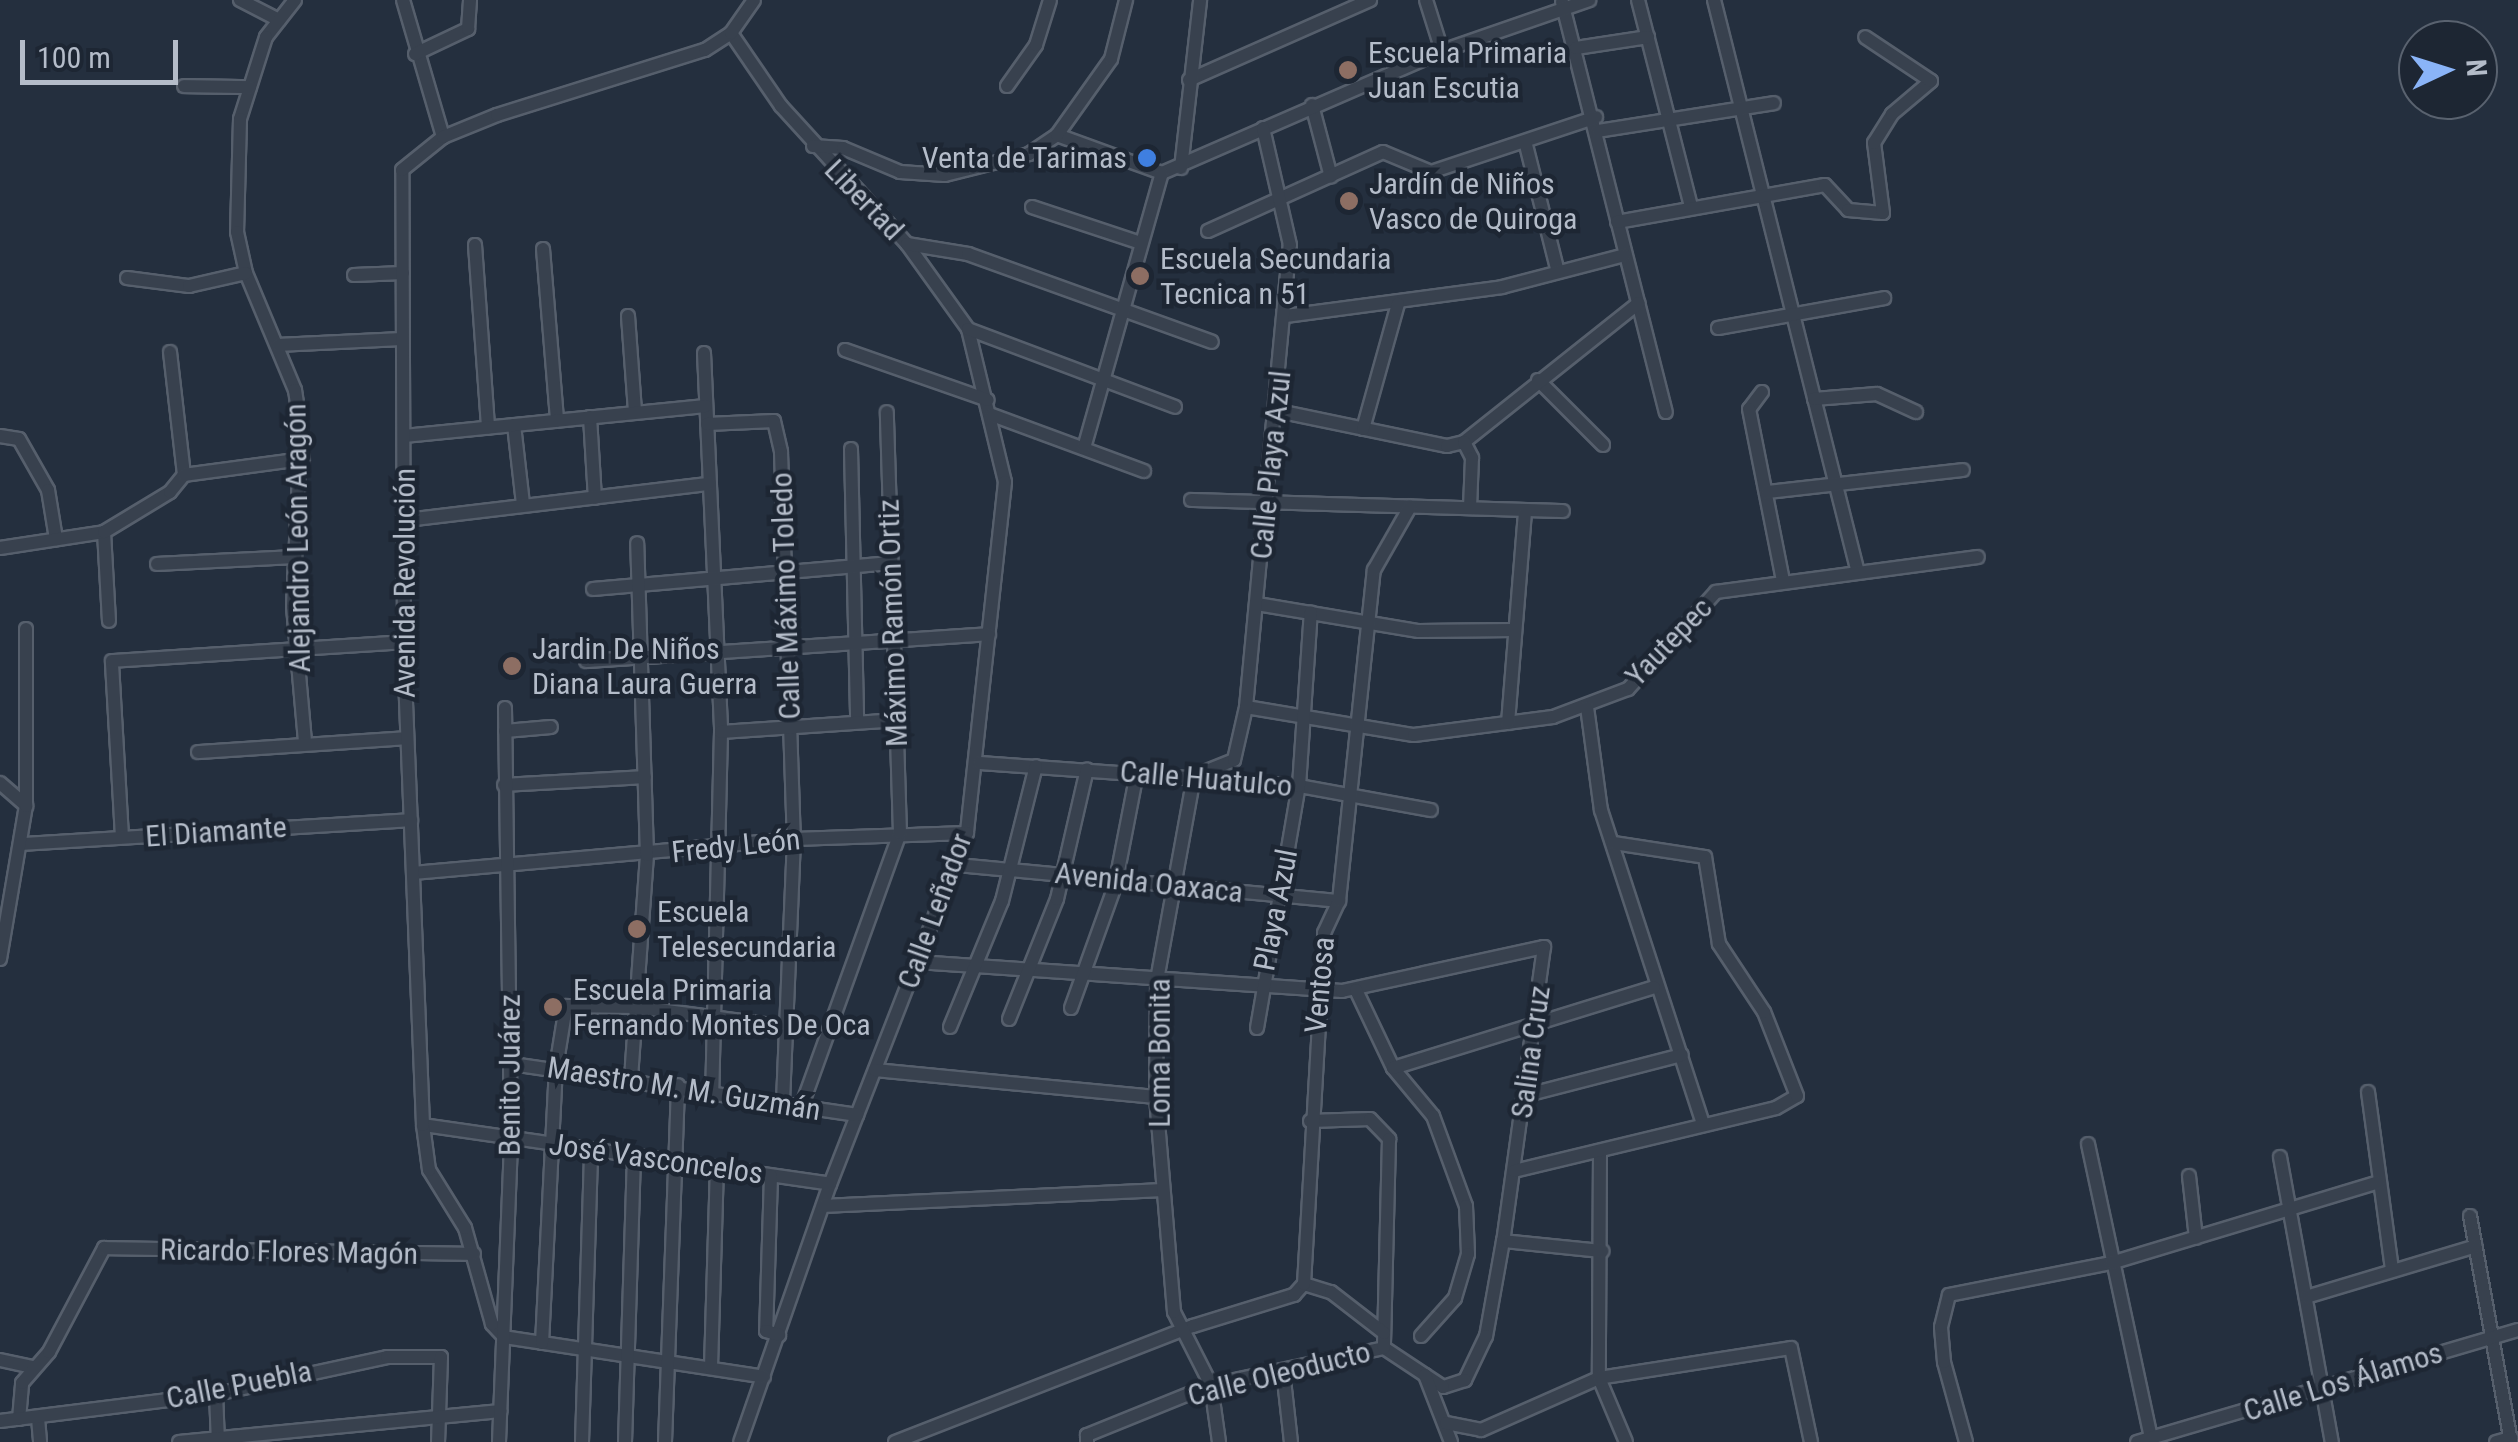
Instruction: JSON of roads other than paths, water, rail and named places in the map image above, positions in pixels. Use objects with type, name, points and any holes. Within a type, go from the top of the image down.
[{"type":"street","points":[[240,0],[279,20]]},
{"type":"street","name":"Alejandro León Aragón","points":[[295,0],[266,37],[236,142],[237,232],[246,273],[295,390],[302,459],[294,556],[305,742]]},
{"type":"street","points":[[403,0],[443,137]]},
{"type":"street","points":[[416,54],[468,29],[470,0]]},
{"type":"street","points":[[731,33],[754,0]]},
{"type":"street","points":[[1008,86],[1036,45],[1050,0]]},
{"type":"street","points":[[813,146],[843,148],[900,172],[945,175],[1029,154],[1057,136],[1111,60],[1126,0]]},
{"type":"street","points":[[1181,168],[1200,0]]},
{"type":"street","points":[[1188,80],[1339,6],[1370,0]]},
{"type":"street","points":[[1426,0],[1442,51]]},
{"type":"street","points":[[1057,136],[1162,174],[1442,51],[1563,4],[1589,0]]},
{"type":"street","points":[[1638,0],[1691,207]]},
{"type":"street","points":[[1714,0],[1768,193],[1790,317],[1857,570]]},
{"type":"street","points":[[1563,4],[1597,124],[1617,222],[1666,412]]},
{"type":"street","name":"Avenida Revolución","points":[[504,1337],[492,1324],[474,1254],[428,1170],[423,1125],[404,642],[402,170],[443,137],[666,58],[705,50],[731,33]]},
{"type":"street","name":"Libertad","points":[[731,33],[813,146],[907,244],[968,330],[990,408]]},
{"type":"street","points":[[1576,48],[1648,36]]},
{"type":"street","points":[[1617,222],[1825,184],[1848,210],[1883,214],[1874,143],[1892,114],[1930,81],[1865,36]]},
{"type":"street","points":[[184,86],[250,87]]},
{"type":"street","points":[[1208,231],[1383,152],[1431,172],[1597,124],[1668,120],[1774,103]]},
{"type":"street","points":[[1312,105],[1331,177]]},
{"type":"street","name":"Calle Playa Azul","points":[[1194,776],[1234,760],[1246,707],[1278,411],[1290,245],[1263,128]]},
{"type":"street","points":[[1526,145],[1558,272]]},
{"type":"street","points":[[1084,448],[1162,174]]},
{"type":"street","points":[[1032,207],[1141,243]]},
{"type":"street","points":[[907,244],[968,254],[1212,342]]},
{"type":"street","points":[[475,245],[488,428]]},
{"type":"street","points":[[543,249],[557,420]]},
{"type":"street","points":[[1286,316],[1398,304],[1625,255]]},
{"type":"street","points":[[127,278],[189,286],[246,273]]},
{"type":"street","points":[[354,275],[403,273]]},
{"type":"street","points":[[1718,328],[1884,298]]},
{"type":"street","points":[[1278,411],[1447,446],[1464,442],[1639,303]]},
{"type":"street","points":[[1363,430],[1398,304]]},
{"type":"street","points":[[628,316],[635,412]]},
{"type":"street","points":[[968,330],[1175,407]]},
{"type":"street","points":[[278,345],[401,339]]},
{"type":"street","points":[[845,350],[1144,471]]},
{"type":"street","points":[[170,352],[184,476]]},
{"type":"street","points":[[704,353],[721,732],[722,848],[712,1090]]},
{"type":"street","points":[[1538,380],[1603,445]]},
{"type":"street","points":[[1762,392],[1749,408],[1783,580]]},
{"type":"street","points":[[1814,400],[1876,394],[1916,412]]},
{"type":"street","points":[[404,436],[706,406]]},
{"type":"street","name":"Calle Leñador","points":[[740,1442],[830,1184],[958,866],[967,834],[979,763],[1005,482],[990,408]]},
{"type":"street","name":"Máximo Ramón Ortiz","points":[[886,412],[900,833]]},
{"type":"street","points":[[590,417],[594,498]]},
{"type":"street","name":"Calle Máximo Toledo","points":[[707,424],[774,421],[786,571],[794,839],[784,1102]]},
{"type":"street","points":[[514,425],[523,504]]},
{"type":"street","points":[[0,436],[19,439],[48,490],[56,539]]},
{"type":"street","points":[[1464,442],[1472,458],[1470,508]]},
{"type":"street","points":[[851,449],[857,722]]},
{"type":"street","points":[[0,548],[104,532],[170,492],[184,476],[302,459]]},
{"type":"street","points":[[1767,492],[1963,470]]},
{"type":"street","points":[[406,520],[710,484]]},
{"type":"street","points":[[1191,500],[1563,511]]},
{"type":"street","name":"Ventosa","points":[[1304,1284],[1310,1121],[1326,920],[1339,901],[1374,570],[1410,507]]},
{"type":"street","points":[[1508,723],[1525,511]]},
{"type":"street","points":[[104,532],[110,621]]},
{"type":"street","points":[[631,1078],[647,855],[637,543]]},
{"type":"street","points":[[157,564],[294,556]]},
{"type":"street","name":"Yautepec","points":[[1246,707],[1436,735],[1587,708],[1628,688],[1716,592],[1857,570],[1978,557]]},
{"type":"street","points":[[593,588],[891,563]]},
{"type":"street","points":[[1257,604],[1369,625],[1514,630]]},
{"type":"street","name":"Playa Azul","points":[[1256,1028],[1260,987],[1282,898],[1298,786],[1311,612]]},
{"type":"street","points":[[0,959],[13,857],[22,844],[26,806],[26,629]]},
{"type":"street","points":[[586,661],[988,634]]},
{"type":"street","points":[[122,838],[112,662],[404,642]]},
{"type":"street","name":"Benito Juárez","points":[[499,1442],[512,1064],[505,708]]},
{"type":"street","points":[[1587,708],[1601,810],[1654,987],[1682,1055],[1702,1121]]},
{"type":"street","points":[[721,732],[896,720]]},
{"type":"street","points":[[504,731],[551,727]]},
{"type":"street","points":[[198,752],[407,738]]},
{"type":"street","name":"Calle Huatulco","points":[[979,763],[1298,786],[1431,810]]},
{"type":"street","points":[[950,1028],[1012,870],[1036,766]]},
{"type":"street","points":[[1008,1019],[1064,874],[1087,770]]},
{"type":"street","points":[[1071,1008],[1117,878],[1138,773]]},
{"type":"street","points":[[504,785],[645,776]]},
{"type":"street","name":"Loma Bonita","points":[[1180,1332],[1156,1097],[1157,980],[1194,776]]},
{"type":"street","points":[[0,783],[26,806]]},
{"type":"street","name":"El Diamante","points":[[22,844],[411,820]]},
{"type":"street","points":[[802,1106],[900,833]]},
{"type":"street","name":"Fredy León","points":[[413,874],[794,839],[967,834]]},
{"type":"street","points":[[1514,1171],[1702,1121],[1776,1108],[1797,1096],[1794,1078],[1764,1012],[1719,944],[1705,856],[1613,843]]},
{"type":"street","name":"Avenida Oaxaca","points":[[958,866],[1339,901]]},
{"type":"street","name":"Salina Cruz","points":[[1260,987],[1356,990],[1544,947],[1503,1242],[1486,1336],[1466,1380]]},
{"type":"street","points":[[918,962],[1260,987]]},
{"type":"street","points":[[1393,1068],[1654,987]]},
{"type":"street","points":[[1356,990],[1393,1068],[1433,1116],[1466,1206],[1468,1254],[1455,1298],[1421,1336]]},
{"type":"street","points":[[542,1343],[556,1068],[566,1006],[636,1007],[786,1028]]},
{"type":"street","points":[[1523,1096],[1682,1055]]},
{"type":"street","name":"Maestro M. M. Guzmán","points":[[512,1064],[712,1090],[856,1115]]},
{"type":"street","points":[[875,1070],[1156,1097]]},
{"type":"street","points":[[665,1442],[678,1085]]},
{"type":"street","points":[[2368,1092],[2392,1270]]},
{"type":"street","points":[[1310,1121],[1370,1119],[1389,1140],[1384,1348]]},
{"type":"street","name":"José Vasconcelos","points":[[423,1125],[830,1184]]},
{"type":"street","points":[[2088,1144],[2152,1440]]},
{"type":"street","points":[[582,1442],[591,1150]]},
{"type":"street","points":[[1600,1151],[1599,1378],[1626,1442]]},
{"type":"street","points":[[624,1442],[634,1156]]},
{"type":"street","points":[[2280,1158],[2332,1442]]},
{"type":"street","points":[[711,1367],[716,1168]]},
{"type":"street","points":[[772,1176],[766,1331],[779,1335]]},
{"type":"street","points":[[2188,1176],[2196,1238]]},
{"type":"street","points":[[1966,1442],[1944,1362],[1941,1328],[1949,1295],[2111,1263],[2378,1182]]},
{"type":"street","points":[[823,1206],[1163,1190]]},
{"type":"street","points":[[2470,1216],[2511,1440],[2496,1442]]},
{"type":"street","points":[[1503,1242],[1602,1251]]},
{"type":"street","points":[[2306,1297],[2476,1246]]},
{"type":"street","name":"Ricardo Flores Magón","points":[[34,1367],[49,1352],[104,1248],[474,1254]]},
{"type":"street","points":[[894,1442],[1180,1332],[1294,1295],[1304,1284],[1331,1292],[1384,1333]]},
{"type":"street","name":"Calle Los Álamos","points":[[2136,1442],[2518,1330]]},
{"type":"street","points":[[1180,1332],[1211,1385],[1219,1442]]},
{"type":"street","points":[[504,1337],[764,1377]]},
{"type":"street","name":"Calle Oleoducto","points":[[1087,1439],[1211,1385],[1384,1348],[1444,1388],[1466,1380]]},
{"type":"street","points":[[1446,1423],[1481,1430],[1599,1378],[1792,1348],[1811,1442]]},
{"type":"street","name":"Calle Puebla","points":[[0,1421],[216,1394],[372,1360],[441,1356],[438,1416]]},
{"type":"street","points":[[0,1360],[34,1367],[22,1382],[19,1419]]},
{"type":"street","points":[[1282,1371],[1291,1442]]},
{"type":"street","points":[[1424,1375],[1452,1442]]},
{"type":"street","points":[[216,1394],[218,1440]]},
{"type":"street","points":[[179,1442],[501,1411]]},
{"type":"street","points":[[438,1416],[438,1442]]},
{"type":"street","points":[[38,1418],[40,1442]]},
{"type":"place","name":"Escuela Primaria Juan Escutia","points":[[1348,70]]},
{"type":"place","name":"Venta de Tarimas","points":[[1147,158]]},
{"type":"place","name":"Jardín de Niños Vasco de Quiroga","points":[[1349,201]]},
{"type":"place","name":"Escuela Secundaria Tecnica n 51","points":[[1140,276]]},
{"type":"place","name":"Jardin De Niños Diana Laura Guerra","points":[[512,666]]},
{"type":"place","name":"Escuela Telesecundaria","points":[[637,929]]},
{"type":"place","name":"Escuela Primaria Fernando Montes De Oca","points":[[553,1007]]}]
